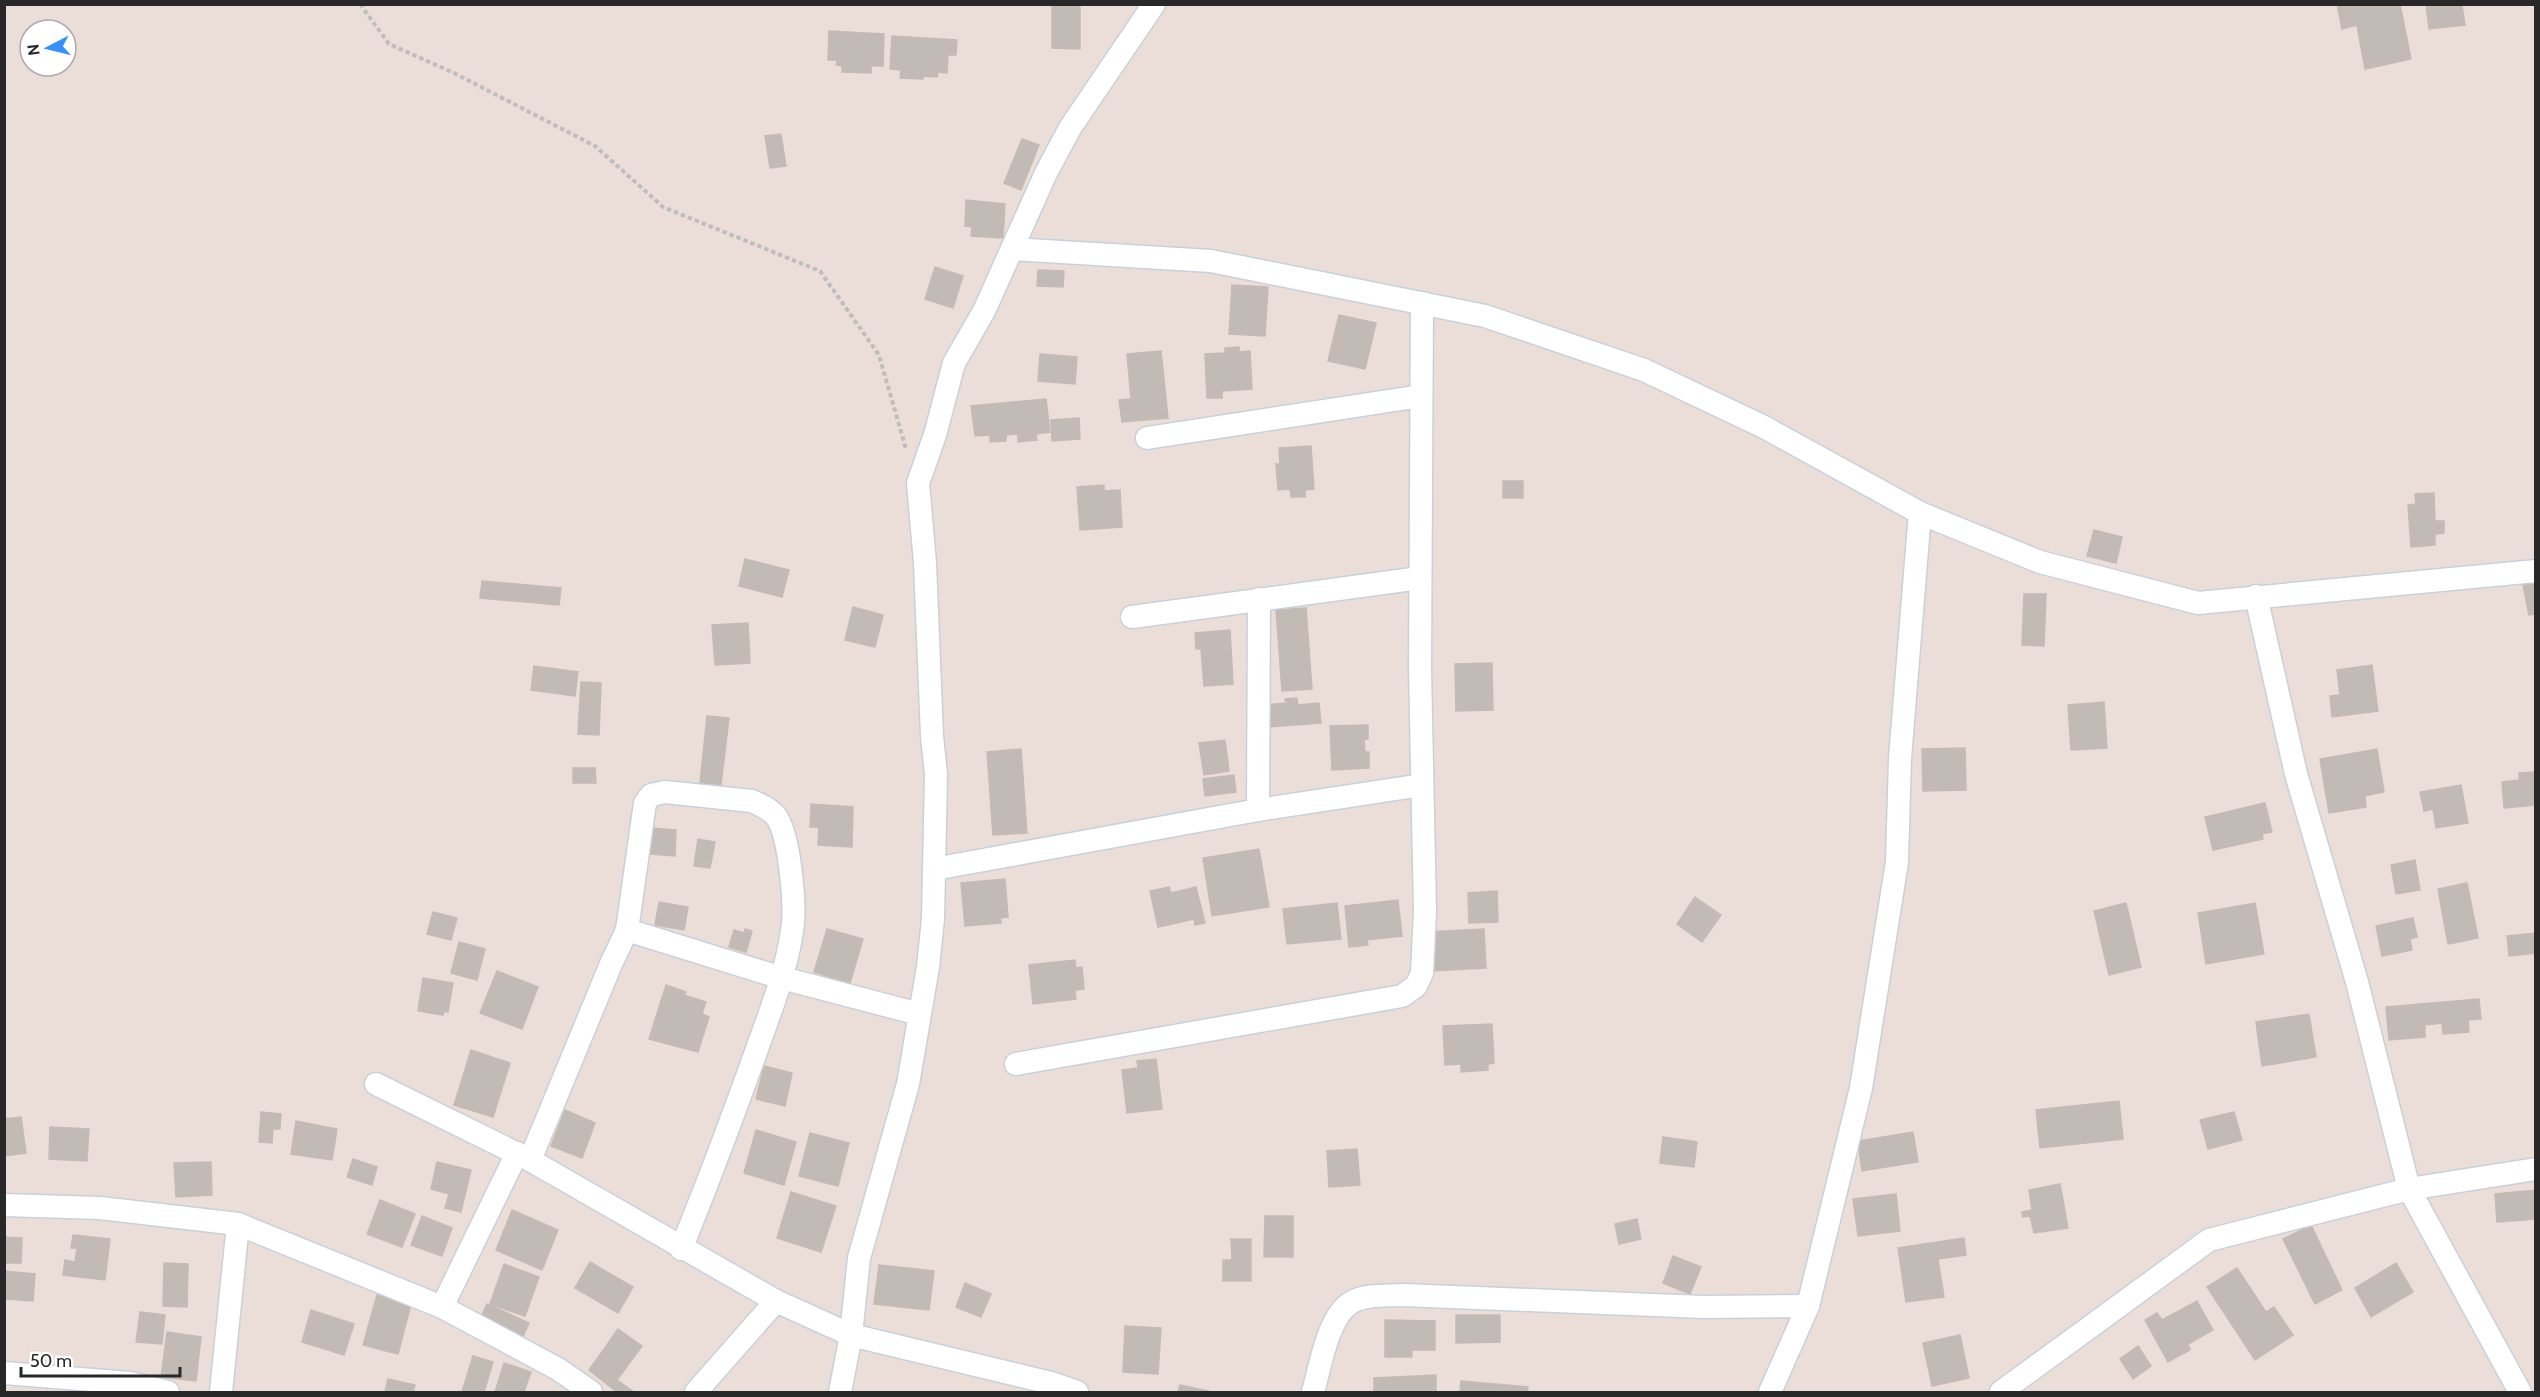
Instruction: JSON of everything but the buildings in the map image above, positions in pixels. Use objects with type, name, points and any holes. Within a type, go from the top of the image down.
[{"type":"street","points":[[840,1392],[851,1335],[859,1258],[908,1084],[928,967],[934,869],[936,774],[932,736],[925,563],[918,483],[954,363],[984,311],[1070,128],[1154,4]]},
{"type":"street","points":[[1012,249],[1211,261],[1485,316],[1644,370],[1764,428],[1920,513],[2040,562],[2198,603],[2535,571]]},
{"type":"street","points":[[1016,1064],[1402,996],[1416,986],[1422,973],[1425,911],[1420,578],[1422,303]]},
{"type":"street","points":[[1147,438],[1421,396]]},
{"type":"street","points":[[1770,1392],[1808,1306],[1861,1088],[1897,862],[1900,758],[1920,513]]},
{"type":"street","points":[[1132,617],[1420,578]]},
{"type":"street","points":[[2256,596],[2296,774],[2357,982],[2409,1189],[2520,1392]]},
{"type":"street","points":[[1258,810],[1259,599]]},
{"type":"street","points":[[934,869],[1258,810],[1422,785]]},
{"type":"street","points":[[442,1307],[524,1157],[610,963],[627,930],[645,803],[651,795],[665,792],[752,801],[766,806],[777,817],[793,884],[793,929],[782,978],[730,1125],[681,1249]]},
{"type":"street","points":[[627,930],[782,978],[919,1014]]},
{"type":"street","points":[[376,1084],[524,1157],[681,1249],[776,1301],[851,1335],[1051,1383],[1077,1392]]},
{"type":"street","points":[[2001,1392],[2209,1240],[2409,1189],[2535,1168]]},
{"type":"street","points":[[4,1205],[99,1208],[238,1224],[442,1307],[558,1369],[591,1392]]},
{"type":"street","points":[[221,1392],[238,1224]]},
{"type":"street","points":[[1313,1392],[1331,1329],[1342,1310],[1352,1302],[1364,1298],[1403,1295],[1702,1307],[1808,1306]]},
{"type":"street","points":[[696,1392],[776,1301]]},
{"type":"street","points":[[4,1373],[130,1383],[168,1392]]},
{"type":"path","points":[[360,4],[389,44],[454,73],[595,147],[663,207],[820,271],[879,355],[907,450]]}]
